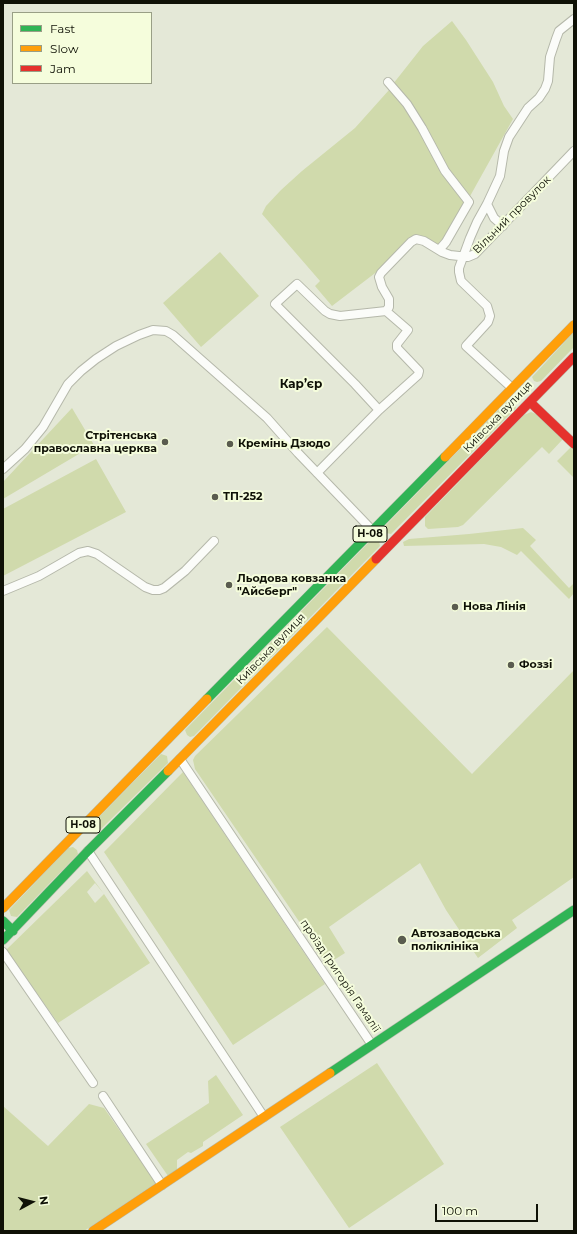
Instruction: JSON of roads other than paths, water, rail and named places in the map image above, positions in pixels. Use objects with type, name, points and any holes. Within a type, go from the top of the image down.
[{"type":"main road","name":"Київська вулиця","points":[[3,940],[13,930],[80,844],[381,538],[520,393],[574,325]]},
{"type":"main road","name":"Київська вулиця","points":[[3,908],[80,844],[381,538],[520,393],[574,356]]},
{"type":"main road","points":[[520,393],[574,444]]},
{"type":"main road","name":"проїзд Григорія Гамалії","points":[[372,1045],[574,910]]},
{"type":"main road","points":[[3,921],[13,930]]},
{"type":"main road","points":[[93,1231],[372,1045]]},
{"type":"street","points":[[520,393],[466,346],[488,322],[490,316],[487,306],[464,285],[460,278],[459,268],[472,232],[500,176],[504,151],[509,138],[528,108],[539,98],[545,89],[548,81],[550,57],[556,39],[560,31],[574,19]]},
{"type":"street","points":[[388,82],[407,104],[422,128],[445,171],[469,202],[446,242],[439,250]]},
{"type":"street","name":"Вільний провулок","points":[[386,311],[390,304],[389,298],[379,277],[381,272],[411,242],[416,239],[424,240],[450,255],[468,257],[475,254],[574,151]]},
{"type":"street","points":[[487,204],[494,218],[503,226]]},
{"type":"street","points":[[318,473],[379,410],[418,375],[419,371],[397,348],[397,344],[408,330],[386,311],[334,316],[325,311],[297,284],[275,304],[379,410]]},
{"type":"street","points":[[3,469],[39,432],[52,414],[68,384],[81,371],[116,346],[139,335],[153,330],[166,331],[173,335],[267,418],[381,538]]},
{"type":"street","points":[[3,591],[39,576],[79,553],[88,551],[97,554],[145,587],[153,590],[159,590],[164,588],[185,571],[214,542]]},
{"type":"street","name":"проїзд Григорія Гамалії","points":[[173,751],[372,1045]]},
{"type":"street","points":[[80,844],[264,1117]]},
{"type":"street","points":[[3,952],[93,1083]]},
{"type":"street","points":[[103,1096],[162,1185]]},
{"type":"place","name":"Стрітенська православна церква","points":[[165,442]]},
{"type":"place","name":"Кремінь Дзюдо","points":[[230,444]]},
{"type":"place","name":"ТП-252","points":[[215,497]]},
{"type":"place","name":"Льодова ковзанка \"Айсберг\"","points":[[229,585]]},
{"type":"place","name":"Нова Лінія","points":[[455,607]]},
{"type":"place","name":"Фоззі","points":[[511,665]]},
{"type":"place","name":"Автозаводська поліклініка","points":[[402,940]]},
{"type":"district","name":"Кар’єр","points":[[301,384]]}]
